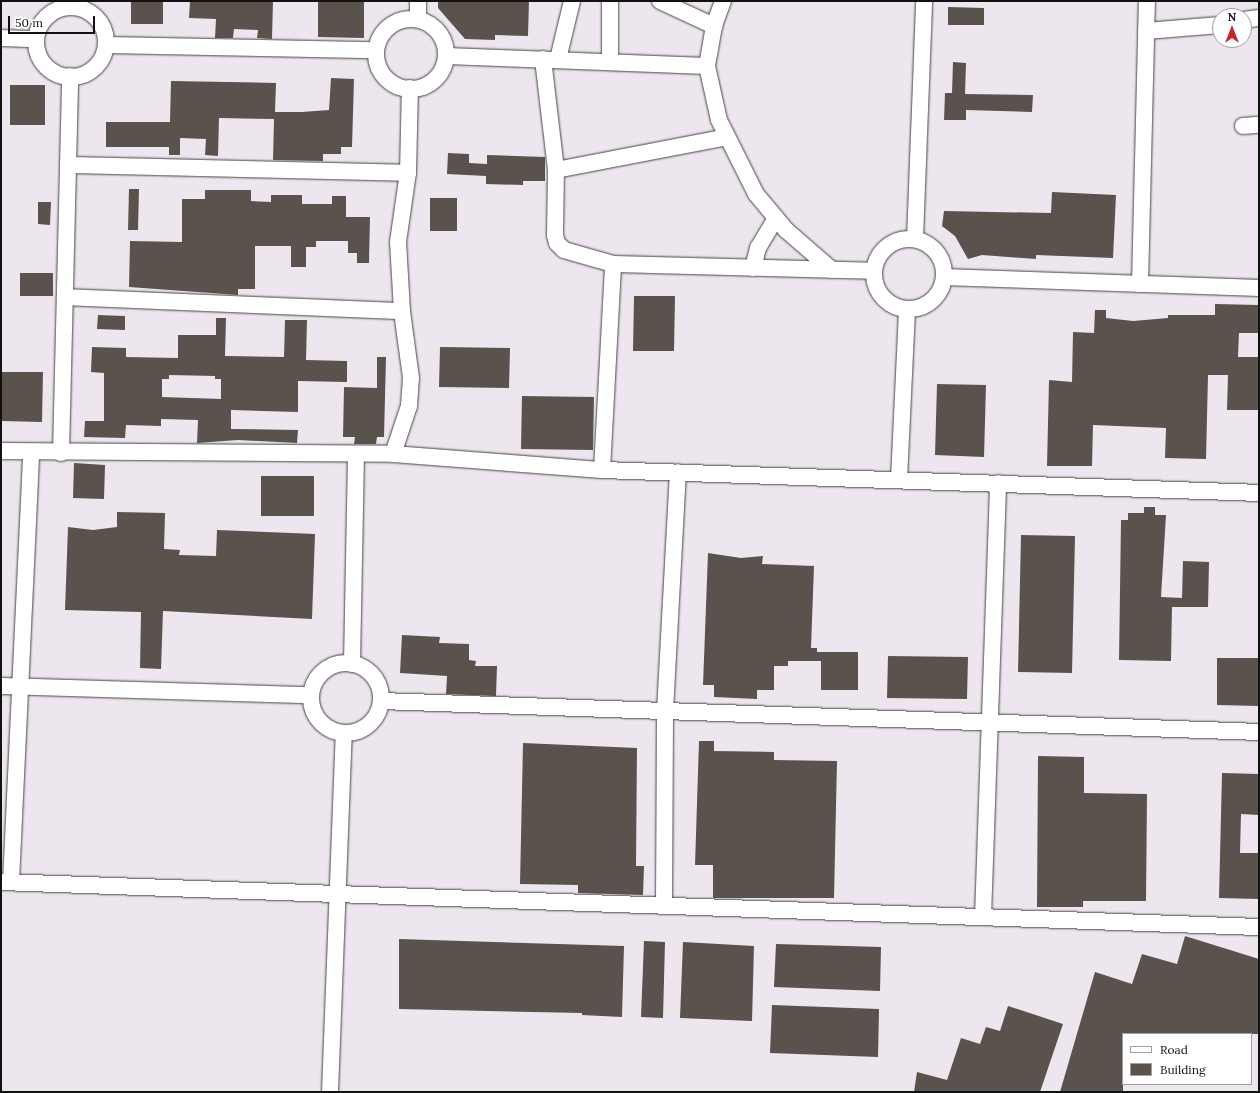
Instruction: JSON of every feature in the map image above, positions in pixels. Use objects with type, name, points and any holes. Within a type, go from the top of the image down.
[{"type":"street","points":[[418,1],[418,19]]},
{"type":"street","points":[[572,1],[550,59],[556,170],[557,243],[564,250],[613,264],[873,271]]},
{"type":"street","points":[[610,1],[610,60]]},
{"type":"street","points":[[660,1],[714,26]]},
{"type":"street","points":[[722,1],[714,26],[707,66],[719,120],[726,137],[756,194],[776,218],[832,270]]},
{"type":"street","points":[[915,239],[924,1]]},
{"type":"street","points":[[1140,284],[1147,1]]},
{"type":"street","points":[[78,4],[99,19],[106,32],[107,45],[102,59],[93,70],[81,76],[70,76],[54,73],[43,63],[36,39],[40,24],[50,14],[62,8],[78,4]]},
{"type":"street","points":[[402,19],[418,19],[439,31],[446,44],[447,56],[442,71],[433,82],[410,88],[394,84],[383,75],[376,50],[380,36],[390,25],[402,19]]},
{"type":"street","points":[[1146,31],[1212,26]]},
{"type":"street","points":[[1,38],[36,39]]},
{"type":"street","points":[[107,45],[376,50]]},
{"type":"street","points":[[447,56],[610,60],[707,66]]},
{"type":"street","points":[[61,452],[70,76]]},
{"type":"street","points":[[393,454],[409,406],[411,378],[402,311],[398,242],[408,173],[410,88]]},
{"type":"street","points":[[1243,126],[1259,125]]},
{"type":"street","points":[[556,170],[726,137]]},
{"type":"street","points":[[68,165],[408,173]]},
{"type":"street","points":[[753,268],[758,248],[776,218]]},
{"type":"street","points":[[915,239],[936,251],[943,265],[944,277],[940,292],[930,302],[918,308],[907,309],[891,305],[880,295],[873,271],[878,257],[887,246],[899,240],[915,239]]},
{"type":"street","points":[[602,470],[613,264]]},
{"type":"street","points":[[944,277],[1259,288]]},
{"type":"street","points":[[64,297],[402,311]]},
{"type":"street","points":[[899,480],[907,309]]},
{"type":"street","points":[[1,451],[356,455],[393,454],[602,470],[1259,493]]},
{"type":"street","points":[[31,452],[20,686],[6,882],[1259,927]]},
{"type":"street","points":[[352,664],[356,455]]},
{"type":"street","points":[[664,906],[665,711],[678,472]]},
{"type":"street","points":[[983,917],[998,483]]},
{"type":"street","points":[[336,664],[352,664],[373,676],[380,689],[381,701],[377,716],[367,727],[355,732],[344,733],[328,729],[317,720],[310,695],[315,681],[324,670],[336,664]]},
{"type":"street","points":[[1,686],[310,695]]},
{"type":"street","points":[[381,701],[1259,732]]},
{"type":"street","points":[[330,1092],[339,894],[344,733]]},
{"type":"shaded area","points":[[1,1],[1259,1],[1259,1092],[1,1092]]},
{"type":"building","points":[[131,1],[163,1],[163,24],[131,24]]},
{"type":"building","points":[[190,1],[273,1],[272,39],[257,38],[258,30],[234,29],[233,38],[215,38],[216,19],[189,18]]},
{"type":"building","points":[[318,1],[364,1],[364,38],[318,37]]},
{"type":"building","points":[[438,1],[529,1],[528,36],[495,35],[495,40],[465,39],[438,8]]},
{"type":"building","points":[[948,7],[984,8],[984,25],[948,25]]},
{"type":"building","points":[[953,62],[966,63],[965,94],[1033,95],[1032,112],[966,110],[966,120],[944,120],[945,93],[952,93]]},
{"type":"building","points":[[331,78],[354,79],[352,147],[341,147],[341,154],[323,154],[323,161],[273,160],[274,119],[219,118],[218,156],[205,155],[206,139],[180,138],[180,155],[169,155],[169,147],[106,147],[106,122],[170,122],[171,81],[276,83],[275,112],[302,112],[329,110]]},
{"type":"building","points":[[10,85],[45,85],[45,125],[10,125]]},
{"type":"building","points":[[448,153],[469,154],[469,163],[487,164],[487,155],[545,157],[545,181],[523,181],[523,185],[486,184],[486,176],[447,174]]},
{"type":"building","points":[[129,189],[139,189],[138,230],[128,230]]},
{"type":"building","points":[[205,190],[251,190],[251,201],[271,202],[271,195],[302,195],[302,204],[332,204],[332,196],[346,196],[346,217],[370,217],[369,263],[357,263],[357,253],[348,253],[348,241],[316,241],[316,247],[306,247],[306,267],[291,267],[291,246],[255,246],[255,289],[238,289],[238,295],[129,287],[130,241],[182,242],[182,199],[205,199]]},
{"type":"building","points":[[1052,192],[1116,195],[1113,258],[1036,255],[1036,259],[982,255],[968,259],[955,236],[942,226],[944,211],[1051,213]]},
{"type":"building","points":[[430,198],[457,198],[457,231],[430,231]]},
{"type":"building","points":[[38,202],[51,202],[50,225],[38,224]]},
{"type":"building","points":[[20,273],[53,273],[53,296],[20,296]]},
{"type":"building","points":[[634,296],[675,296],[674,351],[633,351]]},
{"type":"building","points":[[1215,304],[1259,305],[1259,333],[1239,333],[1238,357],[1259,357],[1259,410],[1227,410],[1228,375],[1208,375],[1206,459],[1165,458],[1166,428],[1093,425],[1092,466],[1047,466],[1049,380],[1072,382],[1073,332],[1094,333],[1095,310],[1106,310],[1106,318],[1133,321],[1168,318],[1168,315],[1215,315]]},
{"type":"building","points":[[98,315],[125,316],[125,330],[97,329]]},
{"type":"building","points":[[216,318],[226,318],[225,356],[284,357],[285,320],[307,320],[306,360],[347,361],[347,382],[298,381],[298,412],[231,410],[231,429],[298,430],[297,443],[238,440],[197,443],[198,420],[161,419],[161,426],[126,425],[125,438],[84,437],[85,421],[104,421],[104,373],[91,372],[92,347],[126,348],[126,357],[178,358],[178,335],[216,335]],"holes":[[[169,375],[215,376],[215,379],[221,379],[221,399],[162,397],[162,379],[169,379]]]},
{"type":"building","points":[[440,347],[510,348],[509,388],[439,387]]},
{"type":"building","points":[[377,357],[386,357],[384,437],[377,437],[376,444],[354,444],[355,437],[343,437],[344,387],[377,388]]},
{"type":"building","points":[[1,372],[43,372],[42,422],[1,421]]},
{"type":"building","points":[[937,384],[986,385],[984,457],[935,455]]},
{"type":"building","points":[[522,396],[594,397],[593,450],[521,449]]},
{"type":"building","points":[[74,463],[105,465],[104,499],[73,498]]},
{"type":"building","points":[[261,476],[314,476],[314,516],[261,516]]},
{"type":"building","points":[[1144,507],[1155,507],[1155,515],[1166,515],[1161,597],[1182,598],[1183,561],[1209,562],[1208,607],[1172,607],[1171,661],[1119,660],[1121,520],[1128,520],[1128,513],[1144,513]]},
{"type":"building","points":[[117,512],[165,513],[164,549],[180,550],[179,555],[216,556],[217,530],[315,534],[312,619],[163,611],[161,669],[140,668],[141,612],[65,610],[68,527],[93,530],[117,527]]},
{"type":"building","points":[[1021,535],[1075,536],[1072,673],[1018,672]]},
{"type":"building","points":[[708,553],[741,558],[763,556],[762,564],[814,566],[811,648],[817,648],[817,652],[858,652],[858,690],[821,690],[821,661],[788,661],[788,666],[774,666],[774,690],[757,690],[757,699],[714,697],[714,685],[703,685]]},
{"type":"building","points":[[402,635],[440,637],[439,643],[469,644],[469,660],[476,661],[475,666],[497,666],[496,696],[446,694],[447,676],[400,673]]},
{"type":"building","points":[[888,656],[968,657],[967,699],[887,698]]},
{"type":"building","points":[[1217,658],[1259,658],[1259,706],[1217,705]]},
{"type":"building","points":[[699,741],[714,741],[714,751],[774,752],[774,760],[837,761],[834,898],[713,898],[713,865],[695,865]]},
{"type":"building","points":[[523,743],[637,748],[636,866],[644,866],[643,895],[578,893],[578,885],[520,884]]},
{"type":"building","points":[[1038,756],[1084,757],[1084,793],[1147,794],[1146,901],[1083,901],[1083,907],[1037,907]]},
{"type":"building","points":[[1222,773],[1259,774],[1259,815],[1241,814],[1240,853],[1259,853],[1259,899],[1219,898]]},
{"type":"building","points":[[1185,936],[1259,959],[1259,1034],[1122,1033],[1123,1092],[1060,1092],[1095,972],[1132,984],[1142,954],[1177,964]]},
{"type":"building","points":[[399,939],[624,946],[622,1017],[582,1015],[582,1013],[399,1009]]},
{"type":"building","points":[[644,941],[665,942],[663,1018],[641,1017]]},
{"type":"building","points":[[683,942],[754,946],[752,1021],[680,1018]]},
{"type":"building","points":[[776,944],[881,947],[880,991],[774,987]]},
{"type":"building","points":[[772,1005],[879,1009],[878,1057],[770,1053]]},
{"type":"building","points":[[1008,1006],[1063,1024],[1040,1092],[914,1092],[917,1072],[947,1080],[961,1038],[980,1044],[986,1027],[1000,1031]]}]
